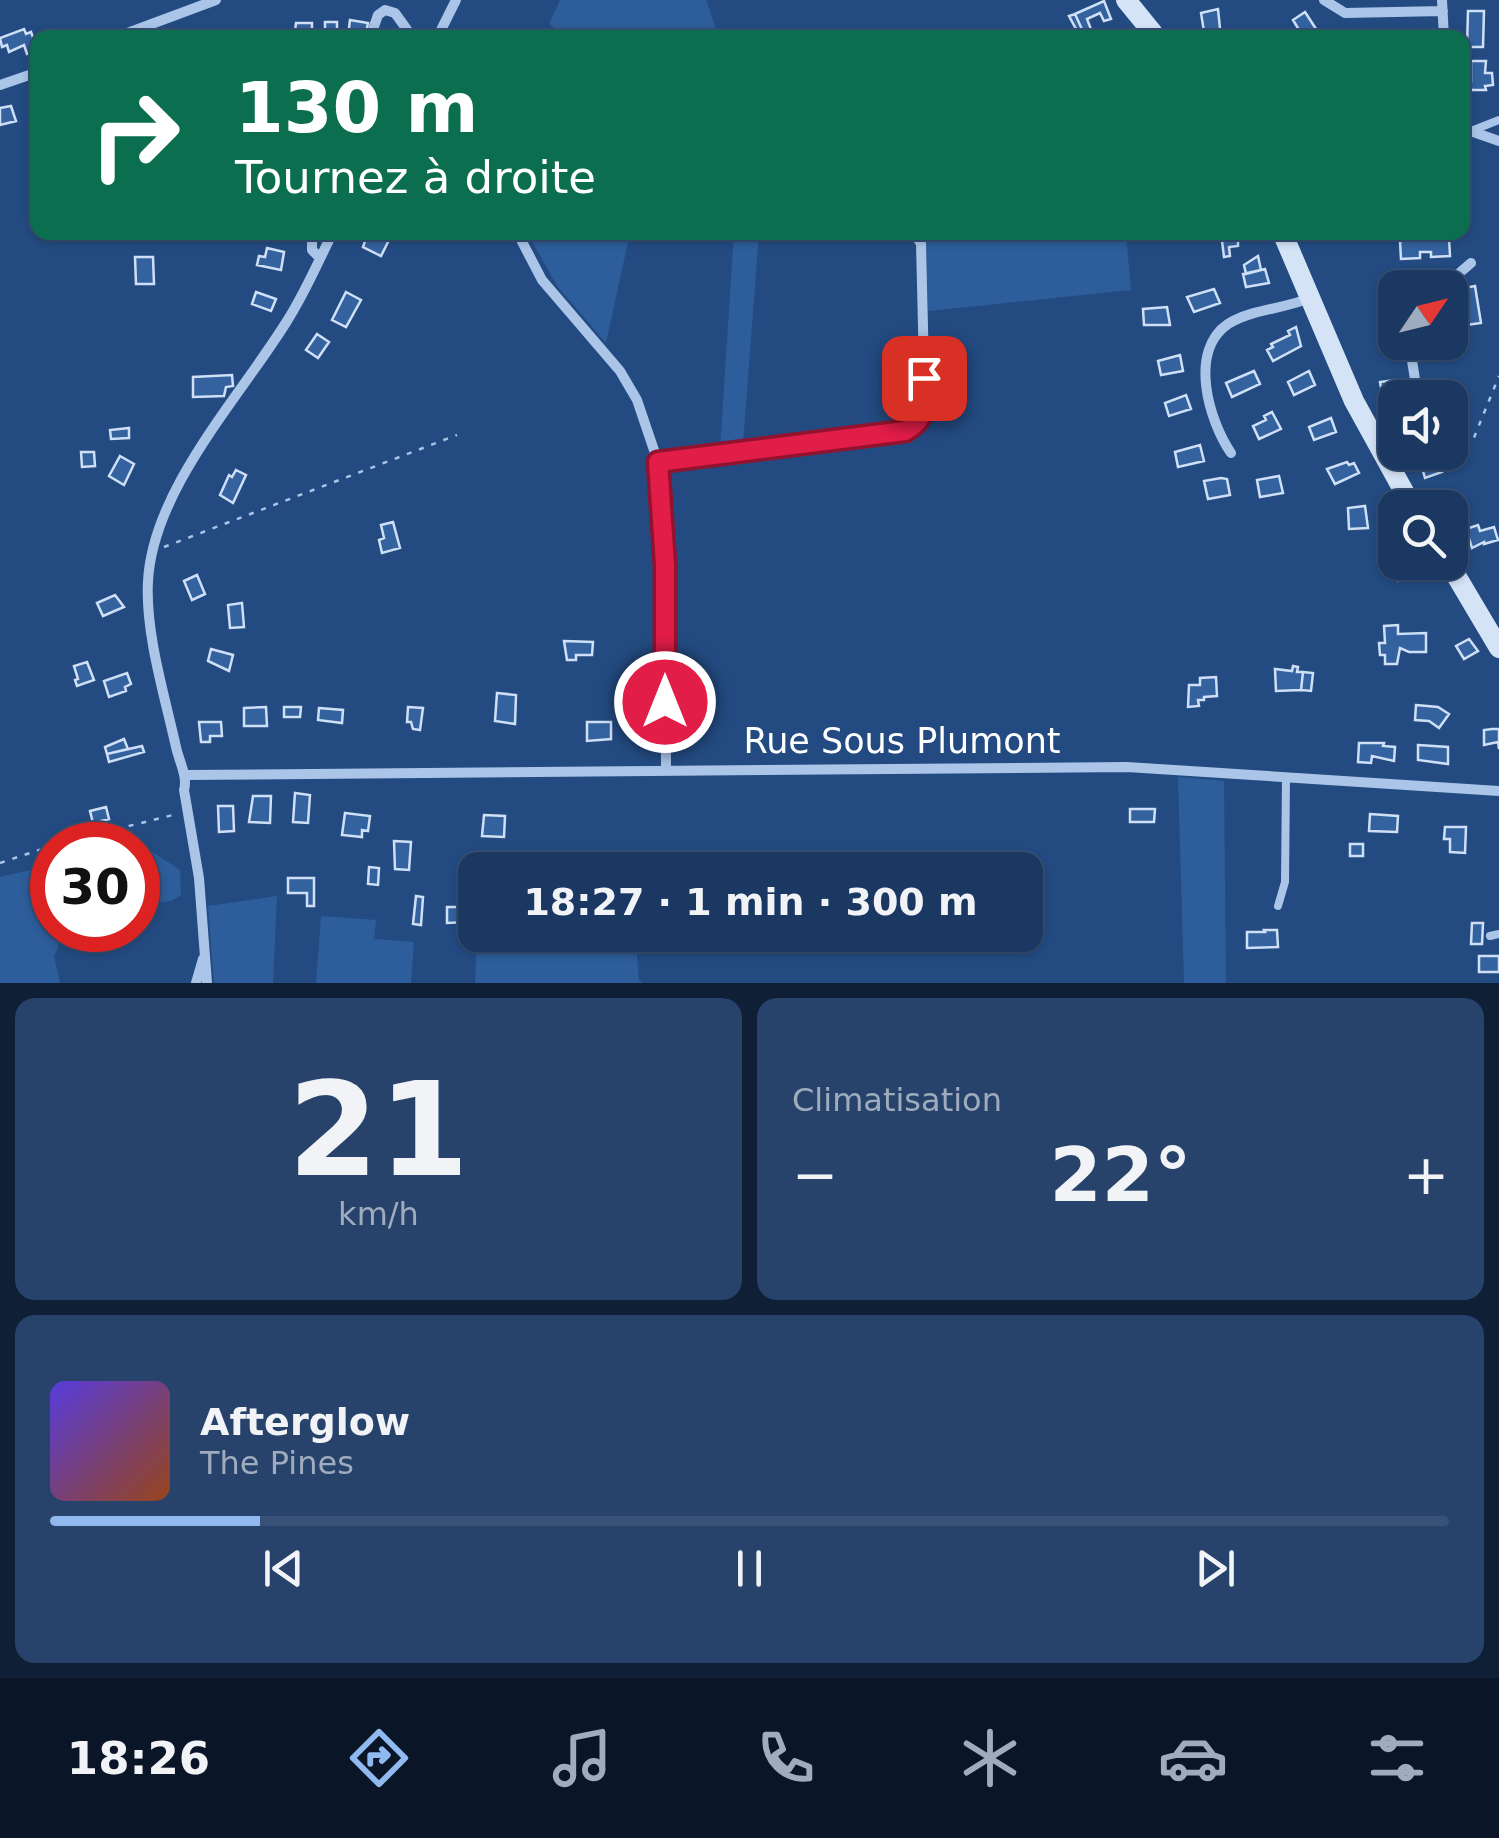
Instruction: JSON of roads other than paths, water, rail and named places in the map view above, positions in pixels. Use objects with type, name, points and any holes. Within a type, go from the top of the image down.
[{"type":"main road","points":[[1126,0],[1150,30]]},
{"type":"main road","points":[[1285,240],[1354,401],[1378,437]]},
{"type":"main road","points":[[1459,580],[1499,648]]},
{"type":"street","points":[[135,30],[216,0]]},
{"type":"street","points":[[441,30],[456,0]]},
{"type":"street","points":[[1324,0],[1345,13],[1442,5],[1444,30]]},
{"type":"street","points":[[373,30],[378,15],[385,10],[395,14],[407,30]]},
{"type":"street","points":[[0,85],[30,75]]},
{"type":"street","points":[[1470,130],[1499,141]]},
{"type":"street","points":[[312,240],[312,250],[320,258]]},
{"type":"street","points":[[207,983],[200,878],[184,775],[150,620],[152,550],[160,525],[188,471],[288,320],[329,240]]},
{"type":"street","points":[[521,240],[542,280],[620,372],[637,400],[658,462],[665,565],[666,770]]},
{"type":"street","points":[[658,462],[905,431],[916,425],[925,411],[918,240]]},
{"type":"street","points":[[1463,270],[1471,264]]},
{"type":"street","points":[[1231,453],[1218,435],[1206,377],[1212,340],[1242,317],[1310,298]]},
{"type":"street","name":"Rue Sous Plumont","points":[[184,775],[1127,767],[1499,791]]},
{"type":"street","points":[[196,983],[205,953]]},
{"type":"lane","points":[[1470,128],[1499,120]]},
{"type":"lane","points":[[1278,906],[1284,882],[1286,777]]}]
